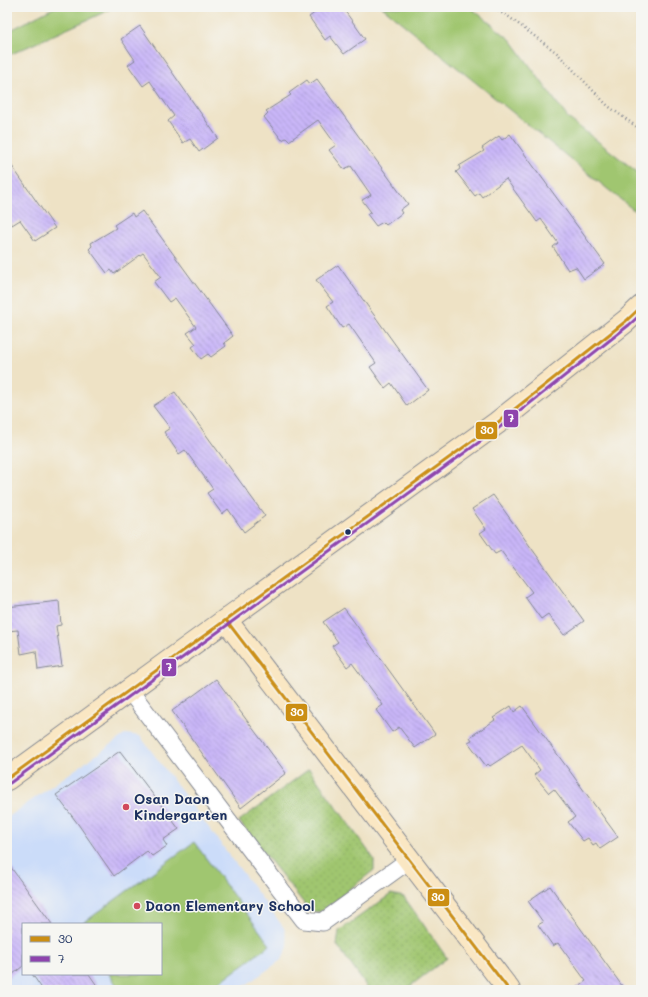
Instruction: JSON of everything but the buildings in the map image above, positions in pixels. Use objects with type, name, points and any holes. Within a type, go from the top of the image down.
[{"type":"street","points":[[7,779],[497,423],[626,321],[641,307]]},
{"type":"street","points":[[570,366],[628,337],[641,326]]},
{"type":"street","points":[[226,620],[509,990]]},
{"type":"street","points":[[129,690],[304,920],[323,922],[409,860]]},
{"type":"path","points":[[491,7],[508,17],[557,53],[608,106],[641,130]]},
{"type":"shaded area","name":"Daon Elementary School","points":[[126,734],[140,736],[284,928],[288,947],[281,960],[239,990],[7,990],[7,818]]},
{"type":"green space","points":[[55,7],[112,7],[107,11],[7,56],[7,32]]},
{"type":"green space","points":[[382,7],[470,7],[511,40],[568,118],[641,175],[641,216]]},
{"type":"green space","points":[[309,769],[374,859],[374,870],[321,912],[310,911],[239,821]]},
{"type":"green space","points":[[194,842],[270,945],[209,990],[120,990],[110,975],[162,975],[162,923],[83,923]]},
{"type":"green space","points":[[391,894],[404,897],[447,958],[405,990],[369,990],[337,945],[339,931]]},
{"type":"transit line","name":"30","points":[[7,779],[497,423],[626,321],[641,307]]},
{"type":"transit line","name":"7","points":[[10,783],[500,427],[641,314]]},
{"type":"transit line","name":"30","points":[[226,620],[509,990]]},
{"type":"place","name":"Osan Daon Kindergarten","points":[[126,807]]},
{"type":"place","name":"Daon Elementary School","points":[[137,906]]}]
